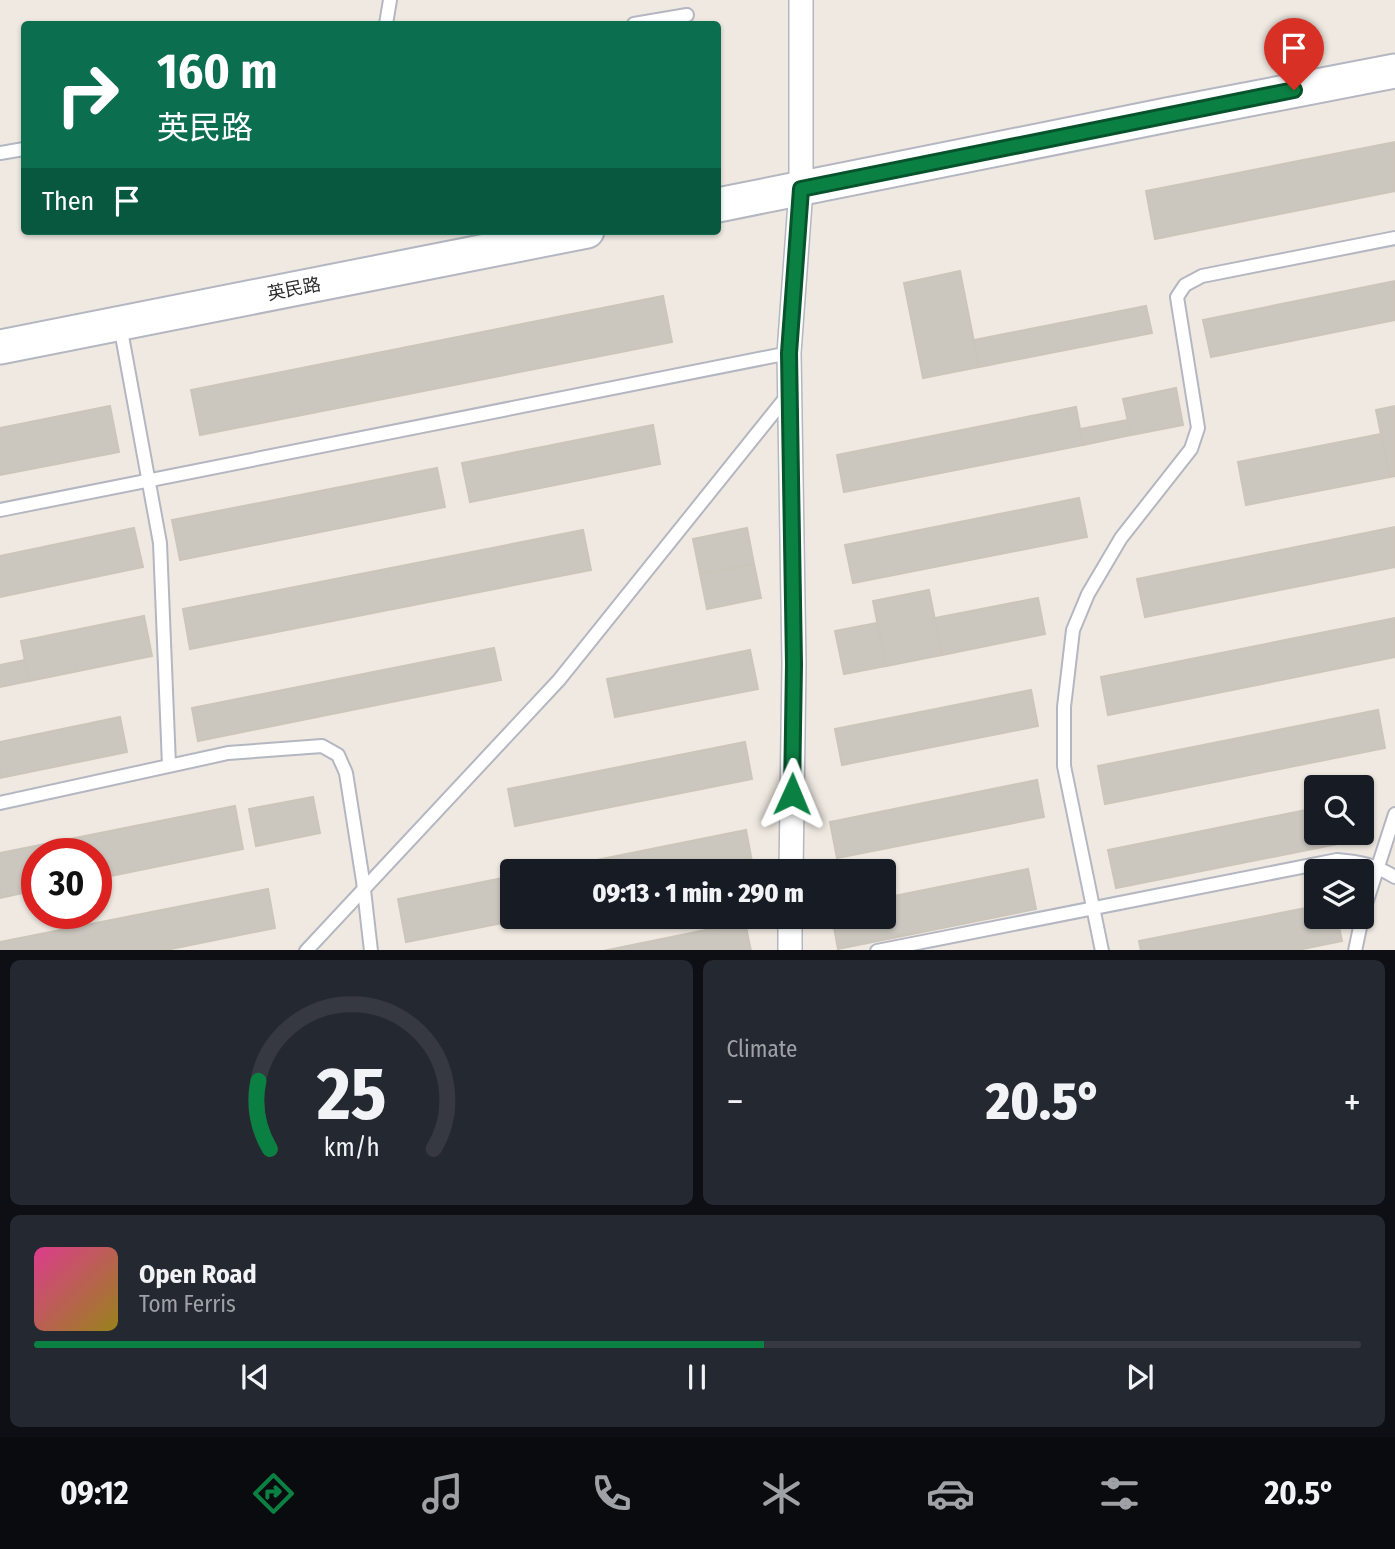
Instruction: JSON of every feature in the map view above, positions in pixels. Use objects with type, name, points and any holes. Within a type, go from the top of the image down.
[{"type":"street","points":[[791,859],[794,664],[789,353],[801,189],[801,0]]},
{"type":"street","points":[[721,204],[1395,71]]},
{"type":"street","name":"英民路","points":[[0,347],[567,235]]},
{"type":"street","points":[[790,929],[790,950]]},
{"type":"lane","points":[[386,21],[390,0]]},
{"type":"lane","points":[[652,21],[687,15]]},
{"type":"lane","points":[[0,153],[21,150]]},
{"type":"lane","points":[[1102,950],[1064,766],[1064,707],[1073,630],[1088,594],[1121,538],[1191,449],[1198,428],[1177,297],[1185,285],[1202,276],[1395,238]]},
{"type":"lane","points":[[120,323],[160,543],[169,765]]},
{"type":"lane","points":[[0,510],[789,353]]},
{"type":"lane","points":[[306,950],[559,680],[790,393]]},
{"type":"lane","points":[[0,803],[228,753],[322,746],[338,755],[346,773],[371,950]]},
{"type":"lane","points":[[1355,950],[1363,913],[1395,814]]},
{"type":"lane","points":[[877,950],[1338,860],[1378,867],[1395,877]]},
{"type":"building","points":[[1395,142],[1395,191],[1155,239],[1146,191]]},
{"type":"building","points":[[960,271],[979,367],[923,378],[904,283]]},
{"type":"building","points":[[1395,281],[1395,320],[1211,357],[1203,320]]},
{"type":"building","points":[[663,296],[672,342],[200,435],[191,390]]},
{"type":"building","points":[[1146,306],[1152,333],[979,367],[974,340]]},
{"type":"building","points":[[1176,388],[1183,425],[1131,435],[1123,399]]},
{"type":"building","points":[[110,406],[119,452],[0,475],[0,428]]},
{"type":"building","points":[[1395,406],[1395,476],[1390,477],[1376,410]]},
{"type":"building","points":[[1076,407],[1083,445],[844,492],[837,455]]},
{"type":"building","points":[[1128,420],[1131,435],[1083,445],[1080,429]]},
{"type":"building","points":[[653,425],[660,464],[470,502],[462,463]]},
{"type":"building","points":[[1381,434],[1390,477],[1246,505],[1238,462]]},
{"type":"building","points":[[437,468],[445,507],[180,560],[172,520]]},
{"type":"building","points":[[1079,498],[1087,537],[853,583],[845,545]]},
{"type":"building","points":[[1395,527],[1395,567],[1145,617],[1137,579]]},
{"type":"building","points":[[134,528],[143,567],[0,597],[0,556]]},
{"type":"building","points":[[747,528],[754,564],[700,574],[693,539]]},
{"type":"building","points":[[583,530],[591,570],[190,649],[183,609]]},
{"type":"building","points":[[754,564],[761,598],[707,609],[700,574]]},
{"type":"building","points":[[929,590],[942,655],[886,666],[873,601]]},
{"type":"building","points":[[1038,598],[1045,634],[942,655],[935,618]]},
{"type":"building","points":[[144,616],[152,656],[29,681],[21,641]]},
{"type":"building","points":[[1395,618],[1395,657],[1108,715],[1101,677]]},
{"type":"building","points":[[877,623],[886,666],[844,674],[835,631]]},
{"type":"building","points":[[494,648],[501,680],[198,741],[192,708]]},
{"type":"building","points":[[750,650],[758,689],[615,717],[607,679]]},
{"type":"building","points":[[25,660],[29,681],[0,687],[0,665]]},
{"type":"building","points":[[1031,690],[1038,726],[842,765],[835,729]]},
{"type":"building","points":[[1378,710],[1385,748],[1105,804],[1098,766]]},
{"type":"building","points":[[120,717],[127,752],[0,778],[0,742]]},
{"type":"building","points":[[745,742],[752,779],[515,826],[508,789]]},
{"type":"building","points":[[1037,780],[1044,817],[837,858],[830,822]]},
{"type":"building","points":[[313,797],[320,833],[256,846],[249,809]]},
{"type":"building","points":[[235,806],[243,849],[112,876],[112,838],[75,838]]},
{"type":"building","points":[[1304,810],[1304,845],[1333,845],[1116,888],[1108,850]]},
{"type":"building","points":[[746,830],[752,859],[602,859]]},
{"type":"building","points":[[21,849],[21,893],[0,898],[0,853]]},
{"type":"building","points":[[1028,869],[1036,909],[838,949],[834,929],[896,929],[896,896]]},
{"type":"building","points":[[500,879],[500,923],[406,942],[398,899]]},
{"type":"building","points":[[268,889],[275,928],[166,950],[0,950],[0,942],[66,929],[112,929],[112,920]]},
{"type":"building","points":[[1304,908],[1304,929],[1340,929],[1342,941],[1298,950],[1141,950],[1139,941]]},
{"type":"building","points":[[711,929],[746,929],[751,950],[608,950]]},
{"type":"route","points":[[792,794],[794,664],[789,353],[801,189],[1294,90]]}]
